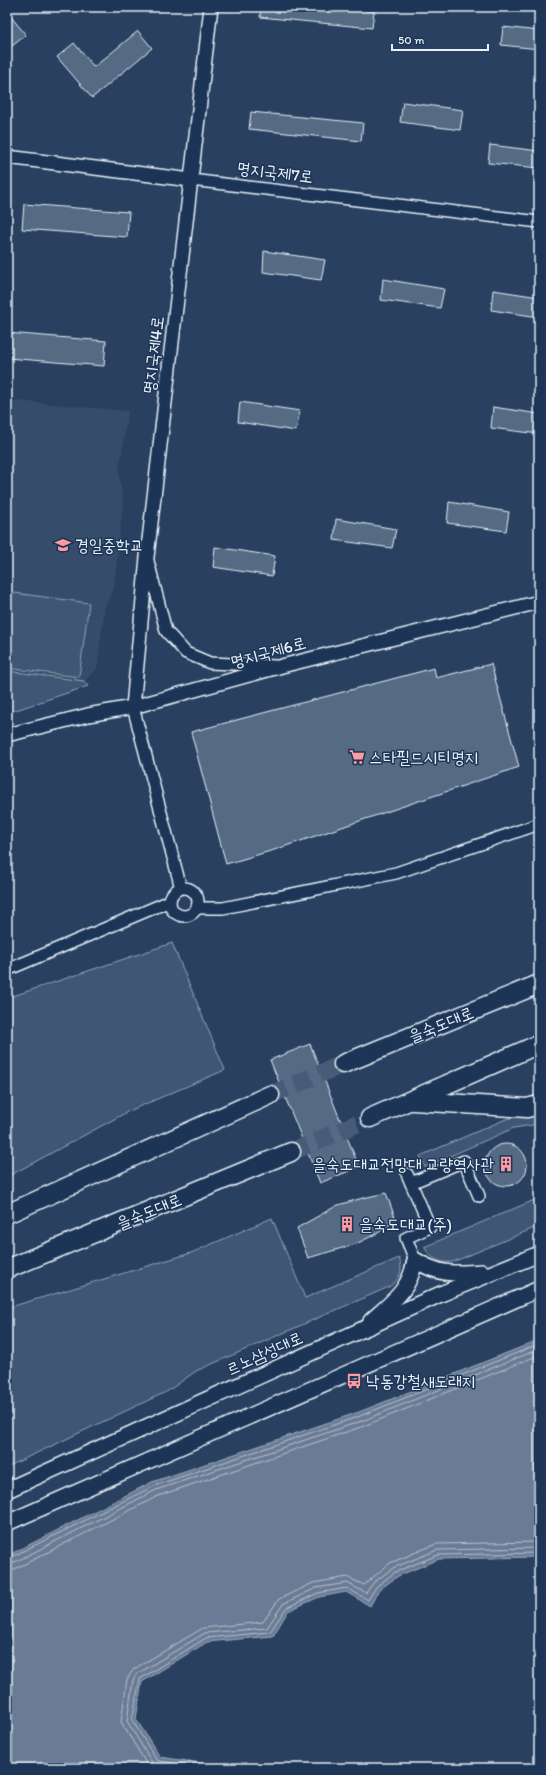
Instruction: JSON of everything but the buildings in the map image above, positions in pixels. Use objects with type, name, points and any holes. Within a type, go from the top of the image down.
[{"type":"highway","name":"을숙도대로","points":[[343,1064],[539,984]]},
{"type":"highway","points":[[370,1118],[539,1044]]},
{"type":"highway","points":[[7,1214],[270,1095]]},
{"type":"highway","points":[[410,1101],[527,1108],[539,1105]]},
{"type":"highway","name":"을숙도대로","points":[[7,1269],[291,1152]]},
{"type":"main road","name":"르노삼성대로","points":[[7,1490],[360,1330],[539,1254]]},
{"type":"main road","points":[[360,1330],[402,1293],[412,1277],[415,1260],[434,1270],[447,1274],[497,1271]]},
{"type":"main road","points":[[7,1523],[539,1290]]},
{"type":"street","name":"명지국제4로","points":[[132,707],[147,557],[211,7]]},
{"type":"street","name":"명지국제7로","points":[[7,157],[539,222]]},
{"type":"street","points":[[147,557],[166,631],[186,653],[210,663],[282,666]]},
{"type":"street","name":"명지국제6로","points":[[7,735],[88,715],[132,707],[282,666],[539,602]]},
{"type":"street","points":[[132,707],[181,888]]},
{"type":"street","points":[[197,908],[223,908],[396,873],[539,824]]},
{"type":"street","points":[[7,970],[170,901],[174,892],[181,888],[188,888],[196,894],[198,898],[197,908],[191,914],[182,916],[174,912],[170,901]]},
{"type":"street","points":[[415,1260],[406,1238],[430,1227],[409,1178],[464,1161],[479,1196]]},
{"type":"shaded area","name":"경일중학교","points":[[7,400],[128,411],[119,473],[123,503],[114,587],[105,606],[97,669],[84,681],[7,671]]},
{"type":"shaded area","points":[[7,592],[89,603],[79,677],[7,668]]},
{"type":"shaded area","points":[[7,671],[84,681],[88,686],[7,713]]},
{"type":"shaded area","points":[[172,943],[225,1070],[129,1111],[7,1177],[7,998]]},
{"type":"shaded area","points":[[539,1110],[539,1124],[514,1128],[425,1167],[420,1156],[506,1119]]},
{"type":"shaded area","points":[[539,1198],[539,1226],[453,1262],[444,1262],[436,1259],[424,1247]]},
{"type":"shaded area","points":[[272,1218],[305,1298],[399,1258],[401,1267],[400,1275],[389,1287],[196,1371],[168,1391],[7,1467],[7,1308],[191,1253]]},
{"type":"water","points":[[539,1340],[539,1557],[439,1559],[398,1576],[379,1590],[370,1606],[346,1592],[319,1597],[288,1611],[273,1636],[207,1642],[142,1682],[136,1719],[160,1757],[221,1766],[223,1768],[7,1768],[7,1556],[152,1482],[359,1412]]},
{"type":"tunnel","points":[[270,1095],[343,1064]]},
{"type":"tunnel","points":[[291,1152],[370,1118]]},
{"type":"place","name":"경일중학교","points":[[63,545]]},
{"type":"place","name":"스타필드시티명지","points":[[357,757]]},
{"type":"place","name":"을숙도대교전망대 교량역사관","points":[[506,1164]]},
{"type":"place","name":"을숙도대교(주)","points":[[347,1224]]},
{"type":"place","name":"낙동강철새도래지","points":[[354,1381]]}]
